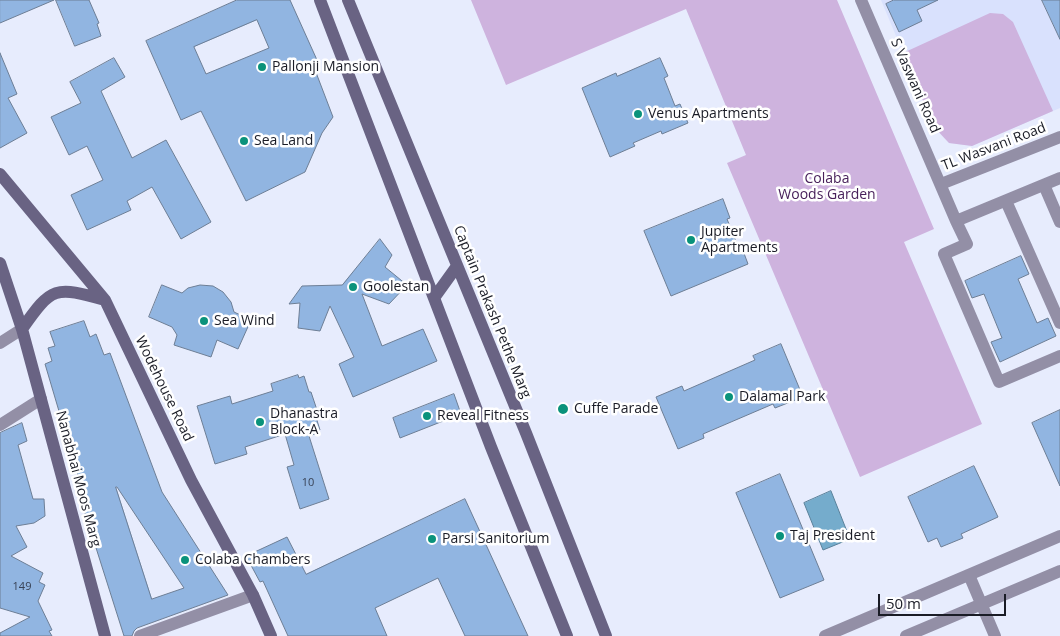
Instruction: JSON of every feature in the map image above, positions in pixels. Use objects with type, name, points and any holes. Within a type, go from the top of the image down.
[{"type":"main road","points":[[320,0],[491,447],[567,636]]},
{"type":"main road","name":"Captain Prakash Pethe Marg","points":[[348,0],[526,433],[606,636]]},
{"type":"main road","name":"Wodehouse Road","points":[[0,174],[105,300],[191,480],[253,595],[271,636]]},
{"type":"main road","name":"Nanabhai Moos Marg","points":[[0,263],[22,329],[105,636]]},
{"type":"main road","points":[[434,298],[457,266]]},
{"type":"main road","points":[[22,329],[39,305],[48,297],[58,292],[70,291],[105,300]]},
{"type":"street","name":"S Vaswani Road","points":[[861,0],[941,184]]},
{"type":"street","name":"TL Wasvani Road","points":[[1060,137],[941,184],[967,244],[944,254],[999,382],[1060,356]]},
{"type":"street","points":[[956,221],[1060,178]]},
{"type":"street","points":[[1044,185],[1060,222]]},
{"type":"street","points":[[1006,201],[1060,323]]},
{"type":"street","points":[[0,343],[22,329]]},
{"type":"street","points":[[0,425],[41,399]]},
{"type":"street","points":[[825,636],[1060,536]]},
{"type":"street","points":[[906,636],[1060,571]]},
{"type":"street","points":[[969,575],[995,636]]},
{"type":"street","points":[[140,636],[253,595]]},
{"type":"shaded area","points":[[881,0],[1060,0],[1060,108],[972,146],[949,143],[934,127]]},
{"type":"shaded area","points":[[831,491],[850,539],[823,550],[804,503]]},
{"type":"green space","name":"Colaba Woods Garden","points":[[471,0],[837,0],[934,229],[904,242],[982,424],[860,477],[727,163],[746,155],[686,9],[506,85]]},
{"type":"green space","points":[[990,13],[1003,14],[1013,22],[1053,111],[972,146],[949,143],[934,127],[903,53]]},
{"type":"building","points":[[0,0],[54,0],[0,23]]},
{"type":"building","points":[[56,0],[89,0],[99,23],[97,24],[101,36],[75,46]]},
{"type":"building","points":[[237,0],[290,0],[317,60],[312,62],[333,117],[322,133],[305,172],[246,201],[201,111],[181,120],[146,41]],"holes":[[[257,20],[269,48],[206,74],[194,47]]]},
{"type":"building","points":[[894,0],[938,0],[917,10],[922,21],[899,32],[886,4]]},
{"type":"building","points":[[1042,0],[1060,0],[1060,39]]},
{"type":"building","points":[[0,53],[17,94],[8,98],[27,133],[0,148]]},
{"type":"building","points":[[114,58],[125,77],[101,91],[132,158],[166,140],[211,222],[181,239],[152,187],[127,201],[131,210],[87,230],[71,195],[103,180],[87,146],[69,155],[51,117],[81,103],[70,82]]},
{"type":"building","name":"Venus Apartments","points":[[660,58],[668,76],[664,78],[675,106],[680,104],[688,123],[662,134],[661,131],[633,143],[635,146],[610,157],[582,88],[616,73],[617,76]]},
{"type":"building","name":"Jupiter Apartments","points":[[723,199],[730,218],[727,219],[739,249],[742,248],[748,264],[671,296],[644,231]]},
{"type":"building","points":[[380,239],[392,255],[385,267],[407,285],[389,304],[362,294],[382,346],[423,329],[437,361],[353,397],[339,364],[354,357],[330,306],[320,331],[298,328],[300,303],[289,304],[302,286],[342,285]]},
{"type":"building","points":[[1021,256],[1029,274],[1018,279],[1037,323],[1048,318],[1056,336],[1000,362],[991,342],[1002,338],[984,294],[972,298],[965,281]]},
{"type":"building","name":"Sea Wind","points":[[162,285],[182,293],[188,288],[200,285],[213,286],[223,292],[231,302],[234,312],[251,320],[238,349],[217,340],[211,357],[174,345],[177,335],[172,327],[149,317]]},
{"type":"building","points":[[84,321],[90,337],[96,334],[104,355],[110,353],[162,492],[228,595],[137,628],[132,636],[124,636],[84,510],[88,509],[45,364],[52,361],[48,348],[55,346],[50,332]],"holes":[[[117,487],[184,588],[152,599]]]},
{"type":"building","name":"Dalamal Park","points":[[781,344],[803,397],[775,408],[773,404],[703,434],[704,438],[678,449],[656,397],[682,386],[684,391],[755,360],[753,356]]},
{"type":"building","name":"Dhanastra Block-A","points":[[298,375],[299,378],[304,376],[318,413],[315,414],[320,430],[314,431],[315,434],[309,436],[329,499],[300,509],[287,467],[294,465],[285,434],[245,447],[247,454],[215,464],[197,406],[230,396],[232,404],[273,391],[271,384]]},
{"type":"building","name":"Reveal Fitness","points":[[454,394],[461,414],[400,438],[393,418]]},
{"type":"building","points":[[1060,410],[1060,486],[1032,423]]},
{"type":"building","points":[[22,423],[27,441],[18,445],[33,499],[44,499],[45,516],[34,523],[16,526],[27,547],[11,556],[43,573],[39,582],[45,585],[38,601],[52,630],[49,631],[52,636],[0,636],[0,633],[30,617],[0,608],[0,433]]},
{"type":"building","points":[[974,466],[998,517],[961,534],[963,538],[941,547],[937,538],[928,542],[908,497]]},
{"type":"building","name":"Taj President","points":[[780,474],[824,580],[780,598],[736,493]]},
{"type":"building","name":"Parsi Sanitorium","points":[[465,499],[528,636],[465,636],[438,578],[375,608],[387,636],[288,636],[263,581],[260,582],[246,556],[287,537],[306,574]]},
{"type":"place","name":"Pallonji Mansion","points":[[262,67]]},
{"type":"place","name":"Venus Apartments","points":[[638,114]]},
{"type":"place","name":"Sea Land","points":[[244,141]]},
{"type":"place","name":"Jupiter Apartments","points":[[691,240]]},
{"type":"place","name":"Goolestan","points":[[353,287]]},
{"type":"place","name":"Sea Wind","points":[[204,321]]},
{"type":"place","name":"Dalamal Park","points":[[729,397]]},
{"type":"place","name":"Cuffe Parade","points":[[563,409]]},
{"type":"place","name":"Reveal Fitness","points":[[427,416]]},
{"type":"place","name":"Dhanastra Block-A","points":[[260,422]]},
{"type":"place","name":"Taj President","points":[[780,536]]},
{"type":"place","name":"Parsi Sanitorium","points":[[432,539]]},
{"type":"place","name":"Colaba Chambers","points":[[185,560]]}]
